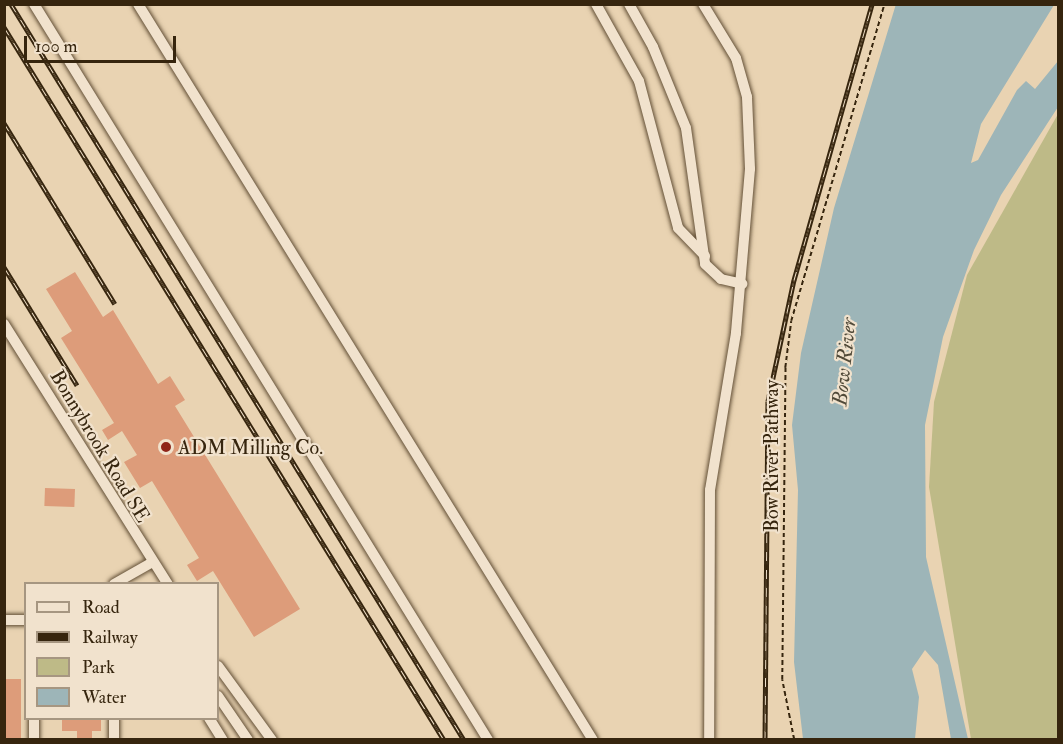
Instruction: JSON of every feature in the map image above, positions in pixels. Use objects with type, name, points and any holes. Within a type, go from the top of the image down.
[{"type":"street","points":[[34,4],[488,740]]},
{"type":"street","points":[[138,4],[593,740]]},
{"type":"street","points":[[596,4],[642,90],[678,228],[705,256]]},
{"type":"street","points":[[629,4],[653,47],[686,128],[705,264],[721,279],[742,284]]},
{"type":"street","points":[[703,4],[736,58],[747,97],[750,169],[742,284],[710,490],[709,740]]},
{"type":"street","name":"Bonnybrook Road SE","points":[[4,324],[151,563],[166,582]]},
{"type":"street","points":[[118,582],[151,563]]},
{"type":"street","points":[[4,620],[24,620]]},
{"type":"street","points":[[219,667],[272,740]]},
{"type":"street","points":[[219,697],[248,740]]},
{"type":"street","points":[[34,720],[34,740]]},
{"type":"street","points":[[114,720],[114,740]]},
{"type":"street","points":[[211,720],[223,740]]},
{"type":"path","name":"Bow River Pathway","points":[[794,740],[782,680],[785,368],[791,321],[884,4]]},
{"type":"green space","points":[[1058,114],[1058,739],[971,739],[929,487],[934,402],[967,275]]},
{"type":"water","name":"Bow River","points":[[896,4],[1054,5],[981,124],[971,163],[978,160],[1017,90],[1026,81],[1035,89],[1058,61],[1058,107],[1001,195],[974,250],[943,337],[925,425],[926,557],[968,739],[951,739],[938,665],[925,650],[912,669],[919,697],[915,739],[803,739],[794,662],[798,490],[792,425],[801,353],[834,208]]},
{"type":"building","name":"ADM Milling Co.","points":[[75,272],[103,317],[113,310],[158,384],[170,376],[185,400],[175,406],[300,609],[254,637],[213,571],[197,581],[187,565],[199,558],[152,481],[140,488],[124,462],[137,455],[122,431],[108,440],[102,430],[114,423],[61,338],[72,331],[46,289]]},
{"type":"building","points":[[45,488],[75,489],[74,507],[44,506]]},
{"type":"building","points":[[4,679],[21,679],[21,740],[4,740]]},
{"type":"building","points":[[62,720],[101,720],[101,731],[92,731],[92,739],[77,739],[77,731],[62,731]]},
{"type":"railway","points":[[11,4],[464,740]]},
{"type":"railway","points":[[765,740],[768,401],[794,280],[872,4]]},
{"type":"railway","points":[[4,27],[444,740]]},
{"type":"railway","points":[[4,123],[115,304]]},
{"type":"railway","points":[[4,267],[77,385]]},
{"type":"place","name":"ADM Milling Co.","points":[[166,447]]}]
